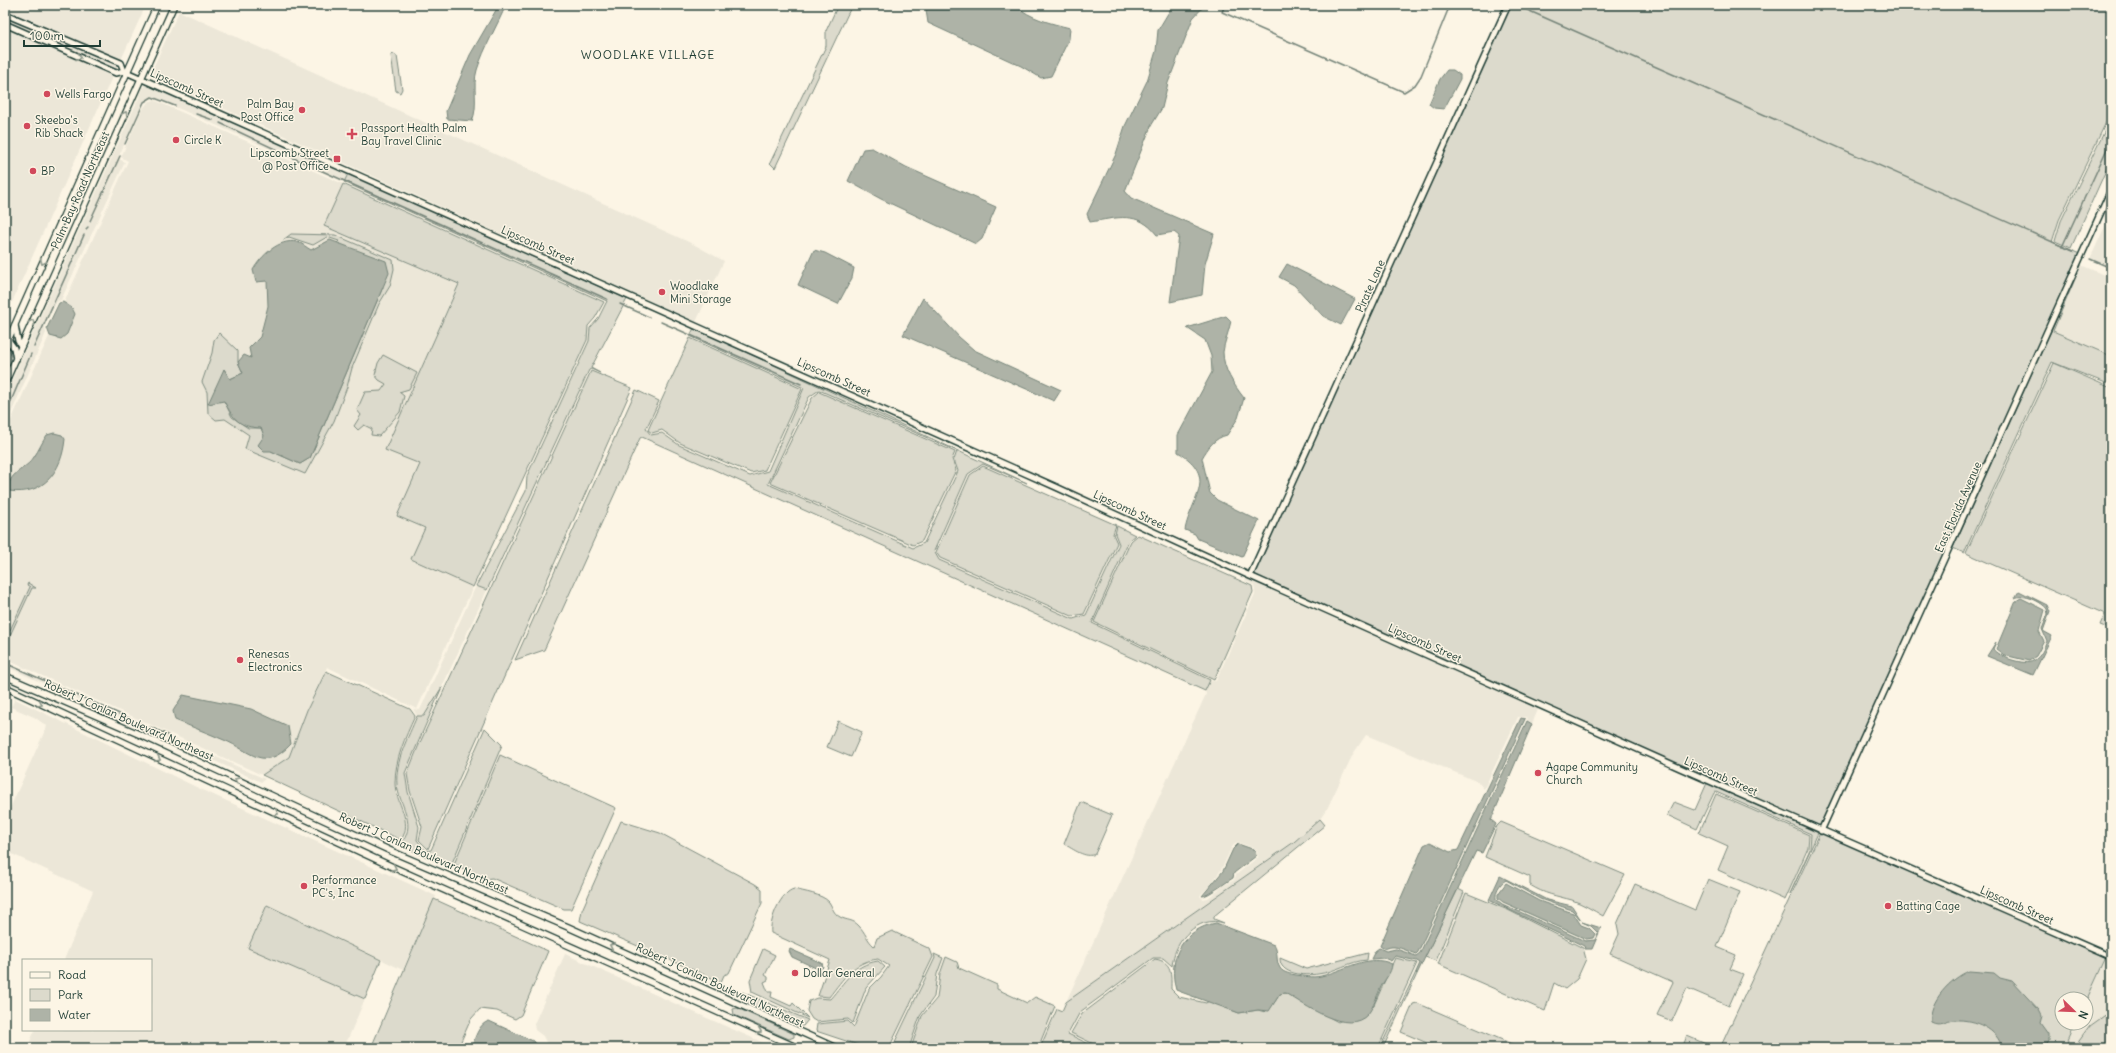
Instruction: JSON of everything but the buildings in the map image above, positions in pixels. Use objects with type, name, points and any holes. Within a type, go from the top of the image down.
[{"type":"main road","name":"Palm Bay Road Northeast","points":[[5,348],[157,5]]},
{"type":"main road","name":"Palm Bay Road Northeast","points":[[5,383],[174,5]]},
{"type":"main road","name":"Robert J Conlan Boulevard Northeast","points":[[5,676],[141,735],[393,852],[568,927],[836,1048]]},
{"type":"main road","name":"Robert J Conlan Boulevard Northeast","points":[[5,688],[381,862],[798,1048]]},
{"type":"main road","points":[[59,712],[64,702]]},
{"type":"street","name":"Pirate Lane","points":[[1250,576],[1508,5]]},
{"type":"street","points":[[5,14],[121,63],[126,72],[116,73],[5,24]]},
{"type":"street","name":"Lipscomb Street","points":[[126,72],[1821,831],[2111,957]]},
{"type":"street","name":"East Florida Avenue","points":[[1821,831],[2111,190]]},
{"type":"street","points":[[15,325],[18,341],[22,346]]},
{"type":"street","points":[[8,340],[14,348],[16,359]]},
{"type":"shaded area","points":[[5,5],[146,5],[120,62],[5,12]]},
{"type":"shaded area","points":[[179,11],[693,244],[724,261],[696,322],[156,78],[152,70]]},
{"type":"shaded area","points":[[5,17],[117,66],[116,70],[45,40],[5,21]]},
{"type":"shaded area","points":[[5,27],[113,75],[5,318],[5,105],[7,101],[5,100]]},
{"type":"shaded area","points":[[145,84],[348,174],[344,182],[155,98],[146,100],[140,109],[119,156],[119,159],[125,162],[61,300],[57,302],[46,323],[46,333],[5,427],[5,395]]},
{"type":"shaded area","points":[[154,100],[343,184],[325,226],[459,284],[386,450],[420,464],[398,516],[425,528],[412,559],[473,587],[417,709],[327,667],[307,710],[289,757],[262,775],[5,659],[5,434],[128,161],[121,157],[142,110],[148,102]]},
{"type":"shaded area","points":[[2111,213],[2111,268],[2090,259]]},
{"type":"shaded area","points":[[2081,265],[2111,278],[2111,356],[2053,331]]},
{"type":"shaded area","points":[[1247,577],[1351,621],[1539,707],[1532,724],[1527,721],[1526,717],[1518,717],[1484,789],[1478,782],[1366,735],[1353,754],[1327,809],[1320,819],[1294,842],[1066,1002],[1206,694],[1205,691],[1209,681],[1216,681],[1255,594],[1254,585],[1245,581]],"holes":[[[1237,842],[1256,849],[1258,857],[1236,875],[1234,880],[1224,885],[1208,898],[1203,899],[1200,896],[1209,887],[1221,870],[1232,847]]]},
{"type":"shaded area","points":[[476,586],[487,590],[442,687],[424,716],[417,716],[413,709],[420,710]]},
{"type":"shaded area","points":[[5,662],[265,779],[261,782],[5,666]]},
{"type":"shaded area","points":[[15,699],[194,786],[436,896],[403,970],[267,905],[249,948],[365,999],[344,1048],[27,1048],[35,1031],[152,1031],[152,959],[64,959],[93,891],[5,851],[5,819],[47,726],[34,717],[11,707]]},
{"type":"shaded area","points":[[565,954],[775,1048],[545,1048],[547,1044],[543,1036],[535,1030],[534,1024]]},
{"type":"shaded area","points":[[2107,955],[2111,957],[2111,1048],[2065,1048],[2072,1031],[2094,1031],[2094,991],[2091,991]]},
{"type":"green space","points":[[838,5],[852,5],[775,168],[770,163],[826,46],[826,31]]},
{"type":"green space","points":[[1508,5],[2111,5],[2111,112],[2059,220],[2052,242],[2082,255],[1821,831],[1250,576]]},
{"type":"green space","points":[[394,54],[397,56],[402,89],[400,93],[396,91],[391,55]]},
{"type":"green space","points":[[2111,118],[2111,159],[2071,248],[2055,241],[2061,221]]},
{"type":"green space","points":[[348,174],[627,299],[591,368],[600,373],[591,369],[589,370],[487,590],[476,586],[526,491],[527,476],[589,341],[590,328],[598,319],[607,301],[344,182]]},
{"type":"green space","points":[[343,184],[604,302],[595,318],[588,326],[587,340],[473,587],[411,559],[425,528],[397,516],[420,464],[385,450],[459,284],[324,226]]},
{"type":"green space","points":[[291,234],[335,235],[393,260],[394,269],[390,286],[379,304],[352,368],[347,387],[334,421],[305,474],[245,449],[249,435],[225,419],[216,420],[208,413],[207,392],[202,382],[212,353],[214,340],[219,333],[238,351],[238,362],[243,373],[230,379],[224,369],[224,401],[232,417],[248,428],[261,428],[271,451],[300,464],[310,458],[383,287],[329,251],[339,241],[327,237],[313,245],[289,237],[283,240]]},
{"type":"green space","points":[[2081,265],[2053,331],[2111,356],[2111,385],[2052,362],[1964,553],[1953,548]]},
{"type":"green space","points":[[694,328],[1027,483],[983,464],[968,474],[934,551],[939,560],[1073,619],[1086,615],[1119,544],[1115,534],[1117,526],[1135,535],[1129,540],[1092,623],[1210,680],[1205,691],[642,437],[640,438],[544,650],[515,660],[636,390],[659,401],[646,429],[651,435],[662,433],[679,445],[750,476],[768,471],[804,388],[690,336]],"holes":[[[819,390],[957,451],[954,460],[958,471],[924,543],[913,548],[768,484],[809,397]]]},
{"type":"green space","points":[[690,338],[802,389],[765,470],[751,473],[680,443],[662,430],[652,433],[648,430]]},
{"type":"green space","points":[[383,355],[417,373],[409,389],[399,392],[404,396],[400,412],[379,436],[371,435],[372,429],[364,425],[358,430],[354,426],[361,415],[357,410],[365,392],[381,391],[386,384],[379,380],[375,375],[378,363]]},
{"type":"green space","points":[[2054,363],[2111,388],[2111,629],[2100,625],[2105,614],[1966,553]]},
{"type":"green space","points":[[591,371],[632,388],[428,849],[419,840],[422,827],[410,791],[407,774],[418,747]]},
{"type":"green space","points":[[819,392],[955,452],[952,459],[956,470],[922,541],[913,545],[770,483],[812,398]]},
{"type":"green space","points":[[983,466],[1116,525],[1113,534],[1117,543],[1084,614],[1072,616],[940,558],[936,552],[970,475]]},
{"type":"green space","points":[[1138,535],[1252,586],[1253,592],[1214,680],[1094,622],[1131,541]]},
{"type":"green space","points":[[28,583],[36,588],[32,588],[6,644],[9,646],[8,648],[5,647],[5,641],[30,587],[27,585]]},
{"type":"green space","points":[[326,671],[410,709],[415,716],[401,749],[395,774],[396,790],[406,826],[401,840],[262,775],[289,757],[307,710]]},
{"type":"green space","points":[[442,687],[405,773],[408,792],[419,827],[417,840],[426,851],[431,850],[485,728],[502,745],[452,863],[452,868],[393,842],[394,839],[403,841],[407,834],[408,827],[406,813],[397,785],[400,758],[417,716],[424,716]]},
{"type":"green space","points":[[838,721],[862,732],[851,757],[827,747]]},
{"type":"green space","points":[[500,755],[616,808],[571,909],[564,909],[492,878],[484,879],[454,864]]},
{"type":"green space","points":[[1707,783],[1818,833],[1790,894],[1810,849],[1811,834],[1716,792],[1714,793],[1697,829],[1667,815],[1674,802],[1695,810]]},
{"type":"green space","points":[[1716,794],[1809,835],[1808,848],[1785,900],[1718,870],[1728,846],[1699,833]]},
{"type":"green space","points":[[1081,802],[1112,815],[1095,854],[1091,855],[1080,853],[1064,844]]},
{"type":"green space","points":[[1320,819],[1325,825],[1214,916],[1214,919],[1224,923],[1214,921],[1205,923],[1197,926],[1189,932],[1177,947],[1172,966],[1163,958],[1153,958],[1080,1012],[1068,1034],[1097,1048],[1040,1048],[1057,1009],[1062,1011],[1066,1002],[1294,842]]},
{"type":"green space","points":[[621,821],[660,833],[762,889],[762,903],[729,973],[724,975],[721,982],[580,921],[582,910]]},
{"type":"green space","points":[[1501,822],[1625,875],[1603,916],[1572,900],[1540,891],[1530,885],[1530,877],[1485,857],[1497,826]]},
{"type":"green space","points":[[1821,831],[2107,955],[2091,991],[2054,991],[2054,1031],[2072,1031],[2065,1048],[1720,1048]]},
{"type":"green space","points":[[1708,879],[1740,892],[1717,947],[1736,955],[1730,969],[1743,974],[1729,1006],[1687,988],[1672,1021],[1657,1015],[1673,982],[1610,954],[1619,934],[1617,924],[1635,884],[1695,910]]},
{"type":"green space","points":[[794,889],[826,899],[834,912],[857,924],[874,946],[877,938],[892,931],[930,949],[933,957],[889,1048],[867,1048],[816,1031],[817,1024],[848,1021],[854,1027],[869,989],[889,966],[878,959],[869,961],[855,967],[839,983],[829,997],[818,996],[830,960],[771,933],[772,921],[780,901],[789,891]]},
{"type":"green space","points":[[1458,889],[1464,892],[1436,961],[1425,957]]},
{"type":"green space","points":[[1466,893],[1508,910],[1583,948],[1586,959],[1577,979],[1565,989],[1554,983],[1545,1011],[1438,964]]},
{"type":"green space","points":[[434,899],[548,951],[521,1015],[515,1019],[497,1011],[480,1009],[471,1019],[458,1048],[371,1048]]},
{"type":"green space","points":[[267,905],[381,960],[365,999],[248,948]]},
{"type":"green space","points":[[763,949],[775,955],[765,975],[768,977],[768,980],[764,982],[768,992],[772,992],[771,997],[791,1006],[793,1003],[808,1018],[752,992],[750,980]]},
{"type":"green space","points":[[1368,953],[1367,960],[1355,962],[1324,973],[1313,975],[1288,971],[1281,964],[1280,958],[1306,969]]},
{"type":"green space","points":[[934,954],[943,958],[937,974],[934,997],[920,1016],[909,1048],[892,1048],[935,958]]},
{"type":"green space","points":[[946,957],[957,962],[959,968],[997,985],[997,989],[1027,1003],[1035,997],[1055,1006],[1038,1048],[911,1048],[922,1016],[937,998],[940,974]]},
{"type":"green space","points":[[1395,958],[1417,963],[1378,1048],[1102,1048],[1071,1033],[1082,1014],[1155,959],[1165,963],[1168,966],[1171,974],[1171,989],[1179,997],[1206,1003],[1209,1001],[1239,1013],[1258,1010],[1265,1012],[1280,994],[1285,993],[1338,1022],[1374,1005]]},
{"type":"green space","points":[[878,961],[885,967],[866,988],[853,1023],[848,1019],[817,1022],[812,1019],[807,1011],[809,1001],[817,998],[830,999],[856,970],[869,963]]},
{"type":"green space","points":[[1416,972],[1417,974],[1383,1048],[1380,1048]]},
{"type":"green space","points":[[742,992],[808,1020],[803,1026],[793,1024],[744,1003],[741,997]]},
{"type":"green space","points":[[1417,1003],[1521,1048],[1439,1048],[1401,1032],[1413,1004]]},
{"type":"green space","points":[[737,1008],[794,1034],[794,1037],[789,1039],[734,1015],[733,1009]]},
{"type":"green space","points":[[2111,1011],[2111,1048],[2074,1048],[2086,1031],[2094,1031],[2094,1023]]},
{"type":"green space","points":[[1687,1036],[1713,1047],[1682,1048]]},
{"type":"water","points":[[499,5],[506,5],[477,70],[475,83],[475,109],[472,121],[447,119],[446,111],[470,55]]},
{"type":"water","points":[[929,5],[1015,5],[1034,17],[1070,28],[1069,39],[1051,76],[1041,78],[1021,66],[928,23],[926,10]]},
{"type":"water","points":[[1173,5],[1205,5],[1193,18],[1168,83],[1162,108],[1151,126],[1125,191],[1131,198],[1214,234],[1205,264],[1202,295],[1170,302],[1179,236],[1174,232],[1157,235],[1150,227],[1135,219],[1118,218],[1090,222],[1087,214],[1116,154],[1125,126],[1147,81],[1156,51],[1158,30]]},
{"type":"water","points":[[1447,70],[1453,70],[1460,75],[1460,79],[1444,109],[1434,108],[1429,104],[1440,79]]},
{"type":"water","points":[[872,148],[906,167],[996,207],[982,239],[976,244],[881,199],[848,181],[863,149]]},
{"type":"water","points":[[330,240],[386,261],[389,273],[310,458],[300,464],[271,451],[264,451],[258,445],[264,436],[261,428],[242,424],[234,418],[224,401],[208,404],[224,369],[230,379],[243,373],[238,362],[244,355],[251,358],[249,348],[260,337],[268,306],[267,281],[256,282],[253,270],[256,265],[271,249],[277,245],[290,241],[297,242],[311,250]]},
{"type":"water","points":[[814,250],[825,253],[854,268],[852,278],[838,304],[798,285]]},
{"type":"water","points":[[1287,264],[1355,299],[1341,325],[1323,316],[1294,285],[1279,277]]},
{"type":"water","points":[[923,298],[959,337],[974,350],[1061,390],[1054,401],[903,335]]},
{"type":"water","points":[[63,302],[72,308],[75,314],[67,334],[61,339],[50,336],[47,328],[59,303]]},
{"type":"water","points":[[1226,316],[1231,321],[1223,352],[1223,358],[1227,371],[1236,388],[1244,398],[1238,418],[1227,435],[1218,438],[1209,447],[1202,458],[1210,493],[1217,500],[1259,521],[1242,557],[1198,539],[1195,534],[1185,530],[1199,488],[1200,479],[1197,470],[1190,461],[1178,452],[1178,435],[1212,372],[1211,356],[1205,340],[1187,328]]},
{"type":"water","points":[[54,433],[62,435],[65,439],[60,461],[49,479],[32,489],[21,492],[9,491],[9,485],[13,476],[31,461],[47,435]]},
{"type":"water","points":[[2019,591],[2047,605],[2050,612],[2043,631],[2052,636],[2033,675],[1987,656],[1996,642],[1993,649],[2000,655],[2018,662],[2033,661],[2040,655],[2047,641],[2042,629],[2048,614],[2047,609],[2045,606],[2028,597],[2015,598]]},
{"type":"water","points":[[2021,598],[2045,610],[2039,631],[2044,641],[2036,656],[2029,661],[2004,655],[1996,649],[2016,601]]},
{"type":"water","points":[[183,695],[251,709],[288,726],[291,744],[281,753],[273,757],[258,757],[224,740],[175,720],[173,711]]},
{"type":"water","points":[[1521,718],[1525,719],[1418,952],[1416,954],[1397,947],[1383,948],[1380,946],[1424,845],[1430,842],[1450,852],[1458,850]]},
{"type":"water","points":[[1527,721],[1532,724],[1491,820],[1496,824],[1482,853],[1476,851],[1417,974],[1416,972],[1420,963],[1417,961],[1395,956],[1391,961],[1384,958],[1371,959],[1375,951],[1379,948],[1386,951],[1396,949],[1416,956],[1420,953]]},
{"type":"water","points":[[1238,844],[1255,850],[1256,856],[1234,873],[1233,878],[1212,892],[1202,896],[1223,871],[1233,849]]},
{"type":"water","points":[[1500,876],[1547,900],[1572,906],[1581,920],[1572,910],[1540,899],[1506,880],[1499,886],[1496,894],[1496,899],[1502,904],[1585,941],[1595,940],[1598,933],[1591,926],[1582,922],[1601,928],[1592,949],[1585,949],[1584,946],[1489,900]]},
{"type":"water","points":[[1506,883],[1539,901],[1573,913],[1581,925],[1589,928],[1595,934],[1593,938],[1586,939],[1503,902],[1498,898],[1498,894]]},
{"type":"water","points":[[1216,923],[1274,945],[1280,968],[1290,974],[1318,977],[1356,964],[1374,961],[1383,961],[1392,964],[1392,967],[1381,986],[1370,1011],[1359,1020],[1349,1022],[1326,1016],[1314,1011],[1285,993],[1280,994],[1269,1011],[1258,1010],[1239,1013],[1176,990],[1174,967],[1176,956],[1180,947],[1186,938],[1204,926]]},
{"type":"water","points":[[790,949],[822,963],[823,967],[820,970],[792,957],[789,951]]},
{"type":"water","points":[[1969,971],[1994,973],[2000,978],[2012,981],[2039,1010],[2042,1016],[2040,1023],[2048,1034],[2048,1041],[2044,1048],[2002,1048],[1996,1035],[1984,1026],[1970,1021],[1955,1020],[1940,1024],[1931,1022],[1933,1007],[1942,992],[1955,979]]},
{"type":"water","points":[[489,1021],[533,1041],[535,1044],[534,1048],[471,1048],[482,1025]]},
{"type":"waterway","points":[[1225,5],[1222,12],[1404,92],[1415,85],[1421,76],[1450,5]]},
{"type":"waterway","points":[[1525,9],[2073,251]]},
{"type":"waterway","points":[[125,144],[144,102],[152,97],[175,106]]},
{"type":"waterway","points":[[196,114],[213,120]]},
{"type":"waterway","points":[[220,123],[277,150]]},
{"type":"waterway","points":[[2062,247],[2111,140]]},
{"type":"waterway","points":[[90,221],[120,156]]},
{"type":"waterway","points":[[289,156],[607,299]]},
{"type":"waterway","points":[[34,347],[84,235]]},
{"type":"waterway","points":[[2090,259],[2111,268]]},
{"type":"waterway","points":[[620,304],[649,317]]},
{"type":"waterway","points":[[661,322],[801,384]]},
{"type":"waterway","points":[[5,415],[31,354]]},
{"type":"waterway","points":[[5,663],[142,724]]},
{"type":"waterway","points":[[150,727],[168,735]]},
{"type":"place","name":"Wells Fargo","points":[[47,94]]},
{"type":"place","name":"Palm Bay Post Office","points":[[302,110]]},
{"type":"place","name":"Skeebo's Rib Shack","points":[[27,126]]},
{"type":"place","name":"Passport Health Palm Bay Travel Clinic","points":[[352,134]]},
{"type":"place","name":"Circle K","points":[[176,140]]},
{"type":"place","name":"Lipscomb Street @ Post Office","points":[[337,159]]},
{"type":"place","name":"BP","points":[[33,171]]},
{"type":"place","name":"Woodlake Mini Storage","points":[[662,292]]},
{"type":"place","name":"Renesas Electronics","points":[[240,660]]},
{"type":"place","name":"Agape Community Church","points":[[1538,773]]},
{"type":"place","name":"Performance PC's, Inc","points":[[304,886]]},
{"type":"place","name":"Batting Cage","points":[[1888,906]]},
{"type":"place","name":"Dollar General","points":[[795,973]]},
{"type":"district","name":"WOODLAKE VILLAGE","points":[[648,54]]}]
